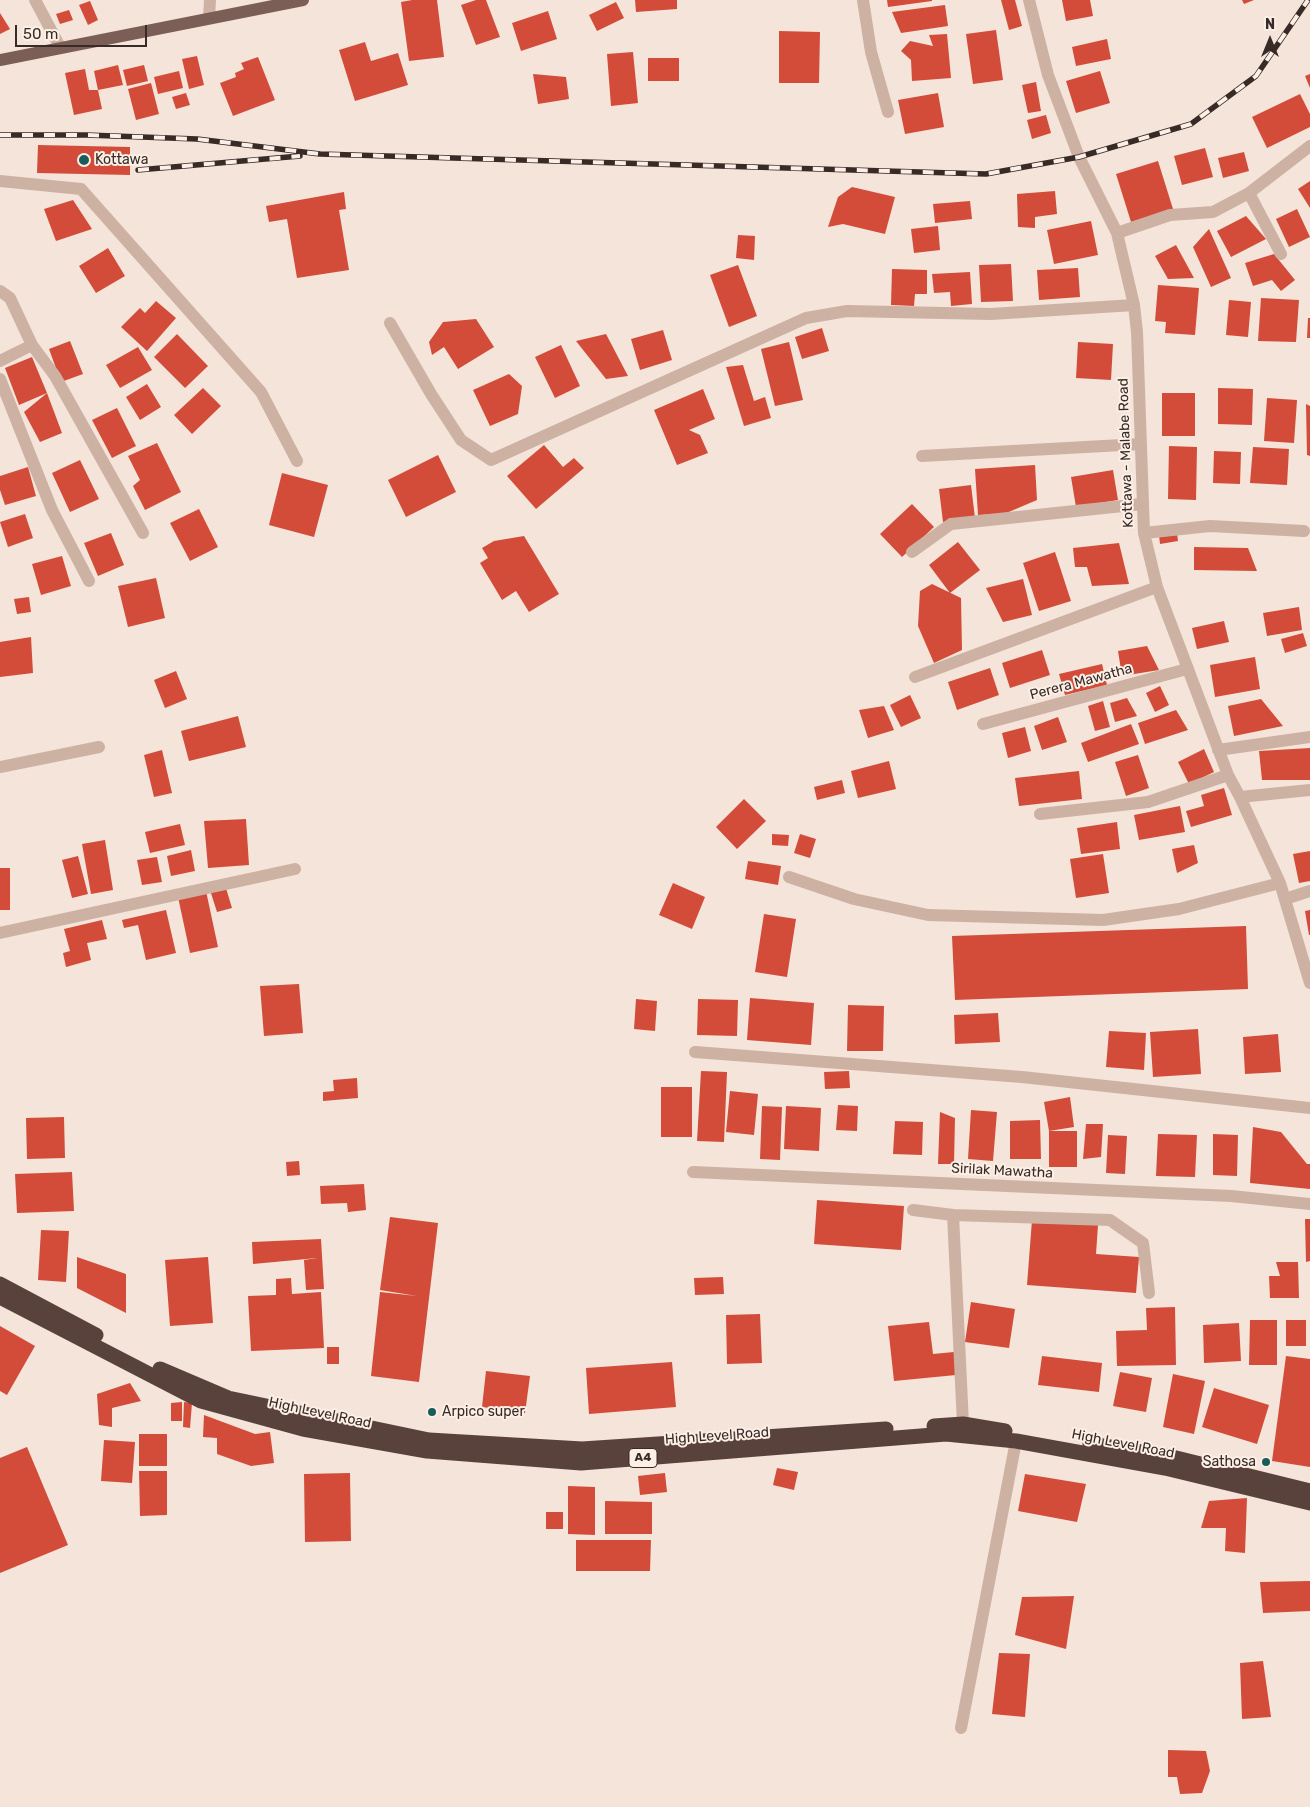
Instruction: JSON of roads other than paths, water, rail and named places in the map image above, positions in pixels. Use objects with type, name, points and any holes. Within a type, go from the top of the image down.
[{"type":"highway","name":"High Level Road","points":[[0,1284],[162,1370],[228,1398],[429,1440],[582,1456],[963,1424],[1168,1456],[1310,1491]]},
{"type":"highway","name":"High Level Road","points":[[0,1297],[201,1401],[303,1429],[427,1452],[582,1456],[946,1434],[1016,1441],[1165,1468],[1310,1503]]},
{"type":"main road","points":[[0,60],[303,0]]},
{"type":"street","points":[[35,0],[60,47]]},
{"type":"street","points":[[209,18],[210,0]]},
{"type":"street","points":[[863,0],[871,52],[888,112]]},
{"type":"street","name":"Kottawa - Malabe Road","points":[[1029,0],[1048,75],[1079,157],[1117,233],[1134,305],[1137,332],[1144,533],[1158,587],[1228,775],[1240,796],[1280,883],[1310,983]]},
{"type":"street","points":[[1117,233],[1170,215],[1213,212],[1249,193],[1310,146]]},
{"type":"street","points":[[0,181],[81,189],[261,392],[297,461]]},
{"type":"street","points":[[1249,193],[1281,254]]},
{"type":"street","points":[[0,291],[10,298],[32,345],[55,376],[142,534]]},
{"type":"street","points":[[390,323],[431,394],[462,440],[491,460],[806,318],[847,311],[991,314],[1134,305]]},
{"type":"street","points":[[0,361],[32,345]]},
{"type":"street","points":[[0,379],[52,510],[89,581]]},
{"type":"street","points":[[922,456],[1140,444]]},
{"type":"street","points":[[912,552],[951,524],[1142,504]]},
{"type":"street","points":[[1144,533],[1210,526],[1307,535],[1310,519]]},
{"type":"street","points":[[915,677],[1158,587]]},
{"type":"street","name":"Perera Mawatha","points":[[983,724],[1187,669]]},
{"type":"street","points":[[1218,750],[1310,737]]},
{"type":"street","points":[[0,767],[99,747]]},
{"type":"street","points":[[1040,814],[1148,802],[1228,775]]},
{"type":"street","points":[[1240,796],[1310,790]]},
{"type":"street","points":[[0,933],[295,869]]},
{"type":"street","points":[[789,877],[854,899],[928,915],[1104,920],[1179,909],[1280,883]]},
{"type":"street","points":[[1285,899],[1310,892]]},
{"type":"street","points":[[695,1052],[1022,1077],[1310,1108]]},
{"type":"street","name":"Sirilak Mawatha","points":[[693,1172],[1231,1196],[1310,1204]]},
{"type":"street","points":[[913,1210],[953,1215],[1110,1220],[1143,1243],[1149,1293]]},
{"type":"street","points":[[953,1215],[963,1424]]},
{"type":"street","points":[[962,1728],[1016,1441]]},
{"type":"railway","points":[[0,135],[86,135],[197,139],[320,154],[986,174],[1079,157],[1191,124],[1256,76],[1308,0]]},
{"type":"railway","points":[[138,170],[300,156]]},
{"type":"place","name":"Kottawa","points":[[84,160]]},
{"type":"place","name":"Arpico super","points":[[432,1412]]},
{"type":"place","name":"Sathosa","points":[[1266,1462]]}]
